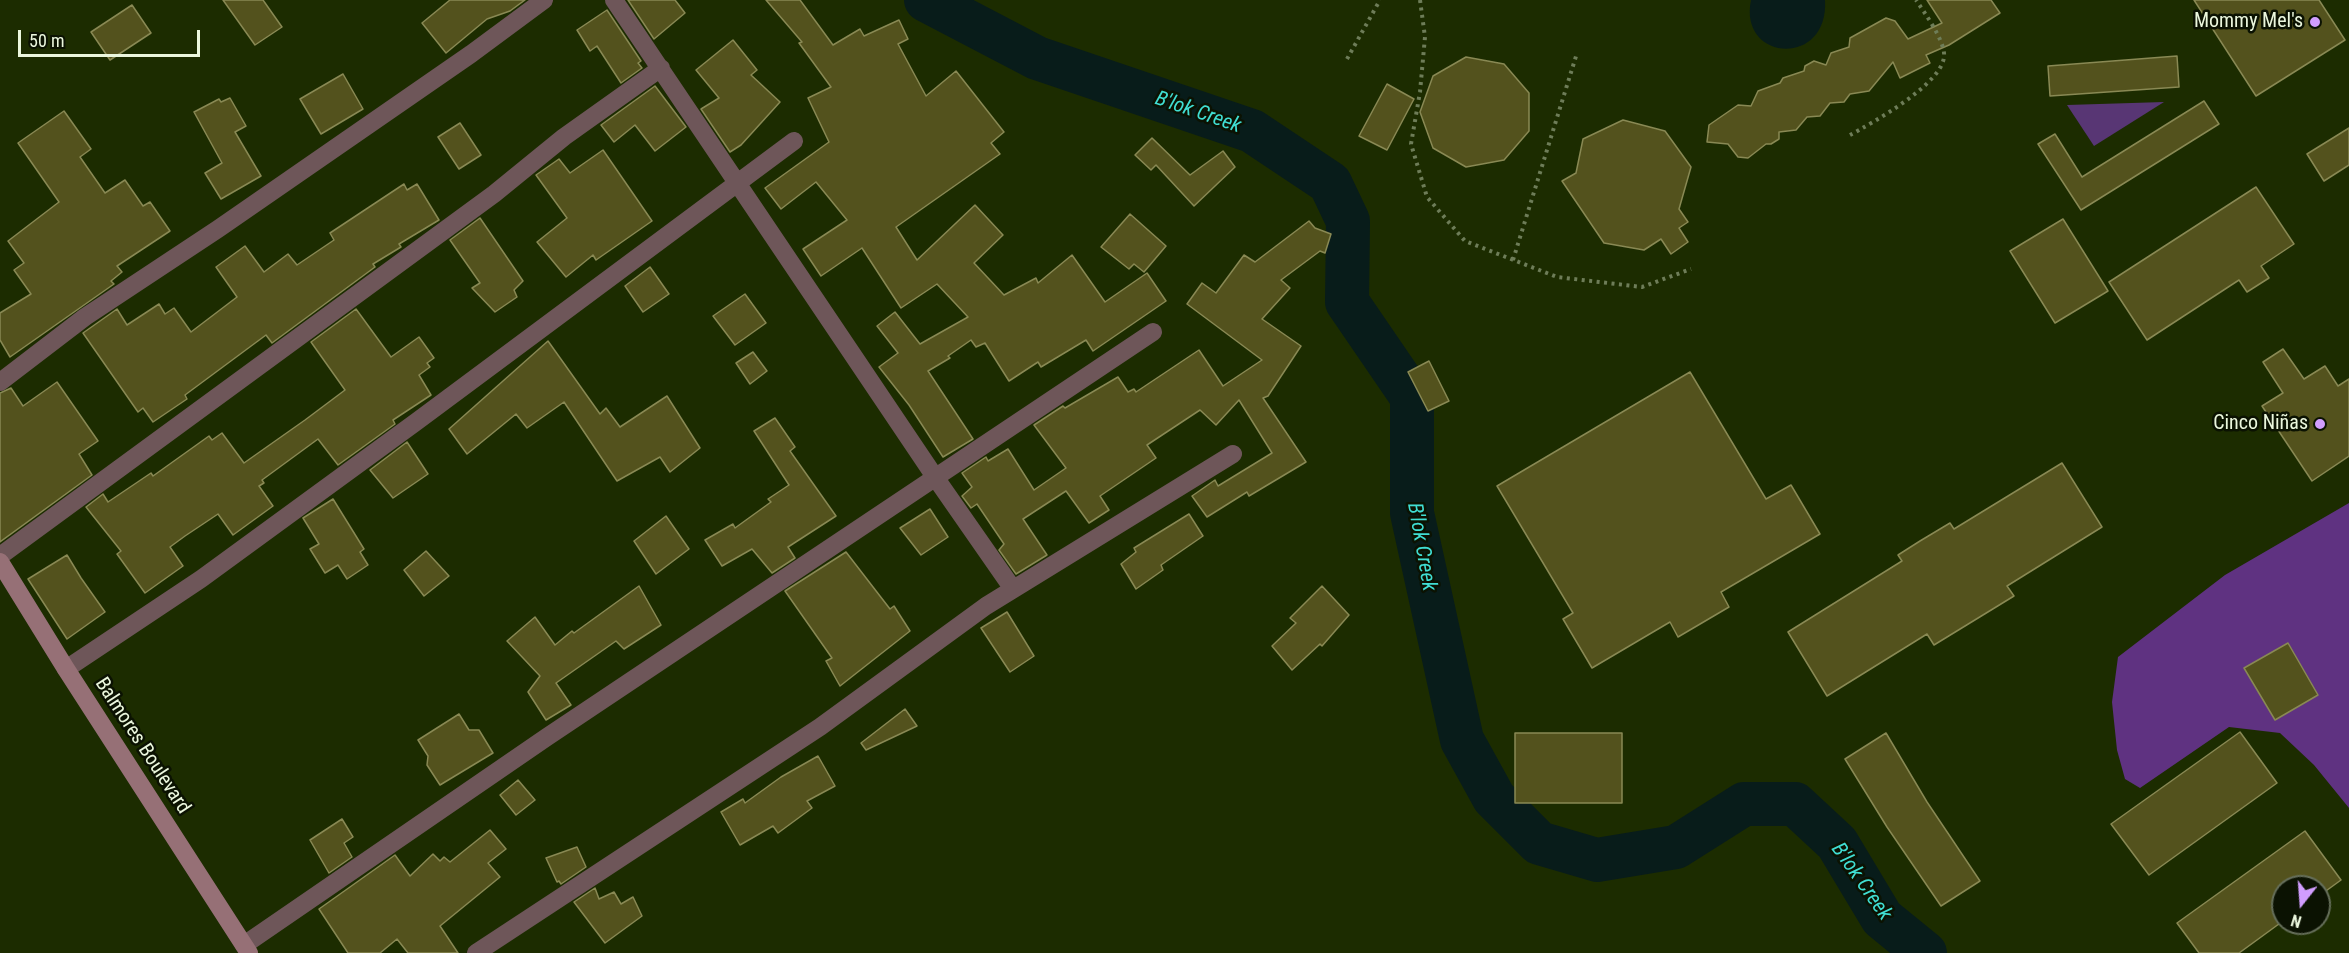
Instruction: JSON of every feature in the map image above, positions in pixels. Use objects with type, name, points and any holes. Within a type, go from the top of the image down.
[{"type":"street","points":[[0,381],[85,317],[471,54],[544,0]]},
{"type":"street","points":[[614,0],[736,184],[1013,589]]},
{"type":"street","points":[[0,556],[484,201],[564,137],[661,68]]},
{"type":"street","points":[[66,669],[201,579],[416,423],[794,141]]},
{"type":"street","points":[[246,949],[557,730],[1152,332]]},
{"type":"street","points":[[476,953],[820,727],[986,606],[1233,454]]},
{"type":"street","name":"Balmores Boulevard","points":[[0,562],[246,949]]},
{"type":"path","points":[[1347,59],[1380,0]]},
{"type":"path","points":[[1420,0],[1425,37],[1420,92],[1411,144],[1427,197],[1465,241],[1557,277],[1642,287],[1691,269]]},
{"type":"path","points":[[1850,135],[1898,108],[1940,69],[1944,57],[1943,48],[1916,0]]},
{"type":"path","points":[[1513,260],[1577,53]]},
{"type":"shaded area","points":[[2164,102],[2094,146],[2067,105]]},
{"type":"shaded area","points":[[2349,503],[2349,808],[2314,765],[2280,733],[2229,727],[2140,788],[2125,779],[2117,750],[2112,702],[2118,657],[2225,575]]},
{"type":"water","points":[[1751,0],[1825,0],[1822,22],[1813,37],[1800,46],[1785,49],[1770,45],[1758,36],[1751,21]]},
{"type":"building","points":[[223,0],[263,0],[282,27],[255,45]]},
{"type":"building","points":[[450,0],[525,0],[510,11],[487,19],[446,53],[422,23]]},
{"type":"building","points":[[628,0],[675,0],[685,13],[654,39]]},
{"type":"building","points":[[766,0],[800,0],[833,45],[860,29],[864,36],[899,20],[908,39],[898,44],[926,96],[956,71],[1004,132],[991,143],[1000,154],[896,227],[917,260],[975,205],[1003,235],[974,263],[1004,295],[1036,278],[1038,283],[1072,255],[1105,302],[1147,273],[1166,301],[1093,351],[1086,340],[1041,367],[1038,362],[1009,381],[985,343],[976,347],[971,340],[948,356],[950,358],[928,371],[973,439],[943,457],[909,405],[879,367],[898,353],[877,326],[895,312],[920,344],[968,317],[937,284],[901,308],[862,248],[821,276],[803,249],[847,220],[816,182],[781,209],[765,188],[829,142],[808,98],[831,87],[799,43],[802,42]]},
{"type":"building","points":[[1927,0],[1991,0],[2000,13],[1949,45],[1926,55],[1930,63],[1900,78],[1893,62],[1869,91],[1850,94],[1844,102],[1830,103],[1820,116],[1807,117],[1796,130],[1779,132],[1779,139],[1766,144],[1748,158],[1738,157],[1728,144],[1707,142],[1709,125],[1738,105],[1751,106],[1758,91],[1780,83],[1783,78],[1804,71],[1805,66],[1814,61],[1826,65],[1831,53],[1849,47],[1850,38],[1886,18],[1895,21],[1908,39],[1942,23]]},
{"type":"building","points":[[2194,0],[2319,0],[2345,40],[2256,96]]},
{"type":"building","points":[[132,5],[151,33],[110,60],[91,32]]},
{"type":"building","points":[[607,10],[641,61],[638,63],[642,68],[621,83],[597,46],[590,51],[577,30]]},
{"type":"building","points":[[733,40],[757,70],[751,75],[780,102],[741,145],[730,152],[701,109],[719,98],[696,70]]},
{"type":"building","points":[[2177,56],[2179,87],[2050,96],[2048,66]]},
{"type":"building","points":[[1466,57],[1504,64],[1529,93],[1529,131],[1504,160],[1466,167],[1433,148],[1420,112],[1433,76]]},
{"type":"building","points":[[343,74],[363,109],[321,134],[300,99]]},
{"type":"building","points":[[1387,84],[1414,99],[1387,150],[1359,136]]},
{"type":"building","points":[[655,86],[686,127],[655,151],[635,125],[614,142],[601,125]]},
{"type":"building","points":[[230,98],[246,126],[235,132],[261,176],[221,199],[205,173],[222,163],[194,112],[219,99],[221,102]]},
{"type":"building","points":[[2204,101],[2219,124],[2081,210],[2038,144],[2055,134],[2082,177]]},
{"type":"building","points":[[64,111],[91,149],[80,157],[105,193],[125,180],[143,206],[150,202],[170,231],[117,266],[122,272],[111,281],[114,284],[10,357],[0,340],[0,313],[31,294],[14,270],[24,263],[8,241],[59,202],[18,143]]},
{"type":"building","points":[[1623,120],[1665,131],[1691,167],[1679,209],[1688,222],[1679,228],[1688,242],[1671,254],[1661,239],[1644,250],[1604,243],[1562,181],[1576,173],[1583,139]]},
{"type":"building","points":[[460,123],[481,155],[459,169],[438,137]]},
{"type":"building","points":[[2349,128],[2349,165],[2324,181],[2307,154]]},
{"type":"building","points":[[1152,138],[1190,175],[1223,151],[1235,167],[1194,206],[1156,165],[1151,170],[1135,155]]},
{"type":"building","points":[[603,150],[652,221],[596,260],[593,255],[566,277],[537,242],[567,218],[536,175],[559,159],[570,173]]},
{"type":"building","points":[[404,184],[407,190],[417,184],[439,220],[399,244],[401,247],[373,264],[375,267],[272,343],[266,335],[185,395],[187,399],[153,422],[143,408],[138,412],[83,333],[117,309],[127,325],[159,304],[165,314],[174,308],[191,332],[237,297],[216,267],[245,246],[264,272],[288,254],[297,265],[334,240],[330,233]]},
{"type":"building","points":[[2256,187],[2294,244],[2261,266],[2269,278],[2247,292],[2239,280],[2147,340],[2109,282]]},
{"type":"building","points":[[1130,214],[1166,246],[1144,272],[1134,264],[1129,269],[1101,247]]},
{"type":"building","points":[[480,218],[523,281],[514,290],[517,297],[495,312],[472,288],[480,283],[450,240]]},
{"type":"building","points":[[2063,219],[2108,291],[2055,323],[2010,251]]},
{"type":"building","points":[[1309,221],[1315,228],[1331,234],[1325,253],[1320,251],[1281,280],[1290,288],[1262,319],[1301,346],[1268,396],[1263,398],[1306,462],[1249,496],[1247,492],[1207,517],[1192,496],[1215,480],[1218,486],[1272,453],[1239,400],[1216,425],[1200,410],[1147,445],[1156,458],[1100,496],[1109,510],[1089,523],[1066,491],[1023,519],[1047,555],[1016,574],[999,550],[1004,544],[977,504],[971,508],[962,496],[972,487],[962,473],[986,457],[988,461],[1008,449],[1034,490],[1066,468],[1034,425],[1063,406],[1065,408],[1118,377],[1128,392],[1134,389],[1136,392],[1199,350],[1223,386],[1262,360],[1187,304],[1202,283],[1216,293],[1244,255],[1255,262]]},
{"type":"building","points":[[650,267],[669,294],[643,312],[625,286]]},
{"type":"building","points":[[745,294],[766,323],[735,345],[713,316]]},
{"type":"building","points":[[356,309],[391,357],[419,337],[434,358],[427,363],[430,367],[419,375],[431,395],[393,420],[395,424],[338,465],[318,439],[262,480],[264,483],[259,486],[273,506],[233,535],[218,514],[185,536],[170,547],[183,566],[145,593],[117,554],[121,551],[86,507],[103,494],[108,502],[151,473],[153,476],[209,436],[212,440],[222,433],[244,463],[305,420],[345,390],[311,342]]},
{"type":"building","points":[[548,341],[600,414],[606,408],[620,427],[667,396],[700,448],[670,472],[660,457],[617,481],[564,402],[527,428],[516,414],[467,454],[449,429]]},
{"type":"building","points":[[2283,349],[2304,379],[2325,366],[2338,386],[2349,379],[2349,456],[2312,481],[2262,406],[2283,393],[2263,362]]},
{"type":"building","points":[[753,352],[767,371],[750,384],[736,363]]},
{"type":"building","points":[[1429,361],[1449,401],[1428,411],[1408,372]]},
{"type":"building","points":[[1690,372],[1766,499],[1791,485],[1820,534],[1721,592],[1729,607],[1678,637],[1670,622],[1592,668],[1563,619],[1573,613],[1497,486]]},
{"type":"building","points":[[57,382],[98,441],[79,454],[92,475],[0,542],[0,393],[11,388],[23,406]]},
{"type":"building","points":[[775,418],[795,447],[790,451],[836,516],[788,547],[795,558],[772,573],[752,549],[722,566],[705,540],[733,524],[735,528],[771,502],[768,499],[789,485],[754,431]]},
{"type":"building","points":[[407,442],[428,474],[393,498],[370,470]]},
{"type":"building","points":[[2062,463],[2102,527],[2007,586],[2014,596],[1934,645],[1927,634],[1827,696],[1788,632],[1902,561],[1898,555],[1920,541],[1950,523],[1954,529]]},
{"type":"building","points":[[333,499],[364,549],[360,552],[368,565],[347,579],[338,565],[325,573],[310,549],[319,544],[303,518]]},
{"type":"building","points":[[930,509],[948,537],[921,555],[900,528]]},
{"type":"building","points":[[1189,514],[1203,536],[1161,565],[1163,570],[1136,589],[1121,564],[1136,552],[1134,548]]},
{"type":"building","points":[[666,516],[689,549],[656,574],[634,541]]},
{"type":"building","points":[[426,551],[449,576],[424,596],[404,570]]},
{"type":"building","points":[[846,552],[890,609],[894,606],[910,631],[840,686],[826,661],[832,658],[785,591]]},
{"type":"building","points":[[67,555],[105,612],[67,639],[28,579]]},
{"type":"building","points":[[639,586],[661,625],[624,649],[616,641],[556,683],[571,705],[546,720],[528,692],[540,676],[507,641],[535,617],[555,645]]},
{"type":"building","points":[[1322,586],[1349,615],[1322,646],[1320,644],[1292,670],[1272,646],[1296,623],[1290,618]]},
{"type":"building","points":[[1007,612],[1034,656],[1010,672],[981,628]]},
{"type":"building","points":[[2288,643],[2318,695],[2275,720],[2244,668]]},
{"type":"building","points":[[905,709],[917,726],[866,750],[861,743]]},
{"type":"building","points":[[459,714],[469,730],[479,730],[493,753],[440,785],[427,765],[428,756],[418,740]]},
{"type":"building","points":[[2240,732],[2277,783],[2149,875],[2111,824]]},
{"type":"building","points":[[1515,733],[1622,733],[1622,803],[1515,803]]},
{"type":"building","points":[[1886,733],[1927,802],[1980,881],[1941,906],[1887,827],[1845,759]]},
{"type":"building","points":[[818,756],[835,786],[807,801],[812,808],[778,833],[773,826],[740,845],[721,812],[743,799],[745,803],[781,777]]},
{"type":"building","points":[[518,780],[535,800],[516,815],[500,795]]},
{"type":"building","points":[[342,819],[353,837],[344,843],[352,857],[329,873],[310,840]]},
{"type":"building","points":[[490,830],[506,849],[488,863],[500,877],[440,926],[458,953],[408,953],[397,939],[380,953],[348,953],[319,909],[395,855],[410,876],[433,854],[440,861],[444,857],[450,862]]},
{"type":"building","points":[[2305,831],[2341,880],[2331,887],[2331,875],[2271,875],[2271,930],[2239,953],[2199,953],[2177,923]]},
{"type":"building","points":[[577,847],[586,867],[561,884],[557,882],[546,858]]},
{"type":"building","points":[[595,888],[599,899],[614,892],[621,904],[633,897],[642,916],[605,943],[574,902]]},
{"type":"waterway","name":"B'lok Creek","points":[[926,0],[1037,58],[1252,131],[1330,183],[1348,221],[1347,302],[1412,397],[1412,513],[1462,740],[1494,798],[1539,843],[1597,860],[1676,847],[1744,804],[1795,804],[1837,843],[1882,918],[1925,953]]},
{"type":"place","name":"Mommy Mel's","points":[[2315,22]]},
{"type":"place","name":"Cinco Niñas","points":[[2320,424]]}]
